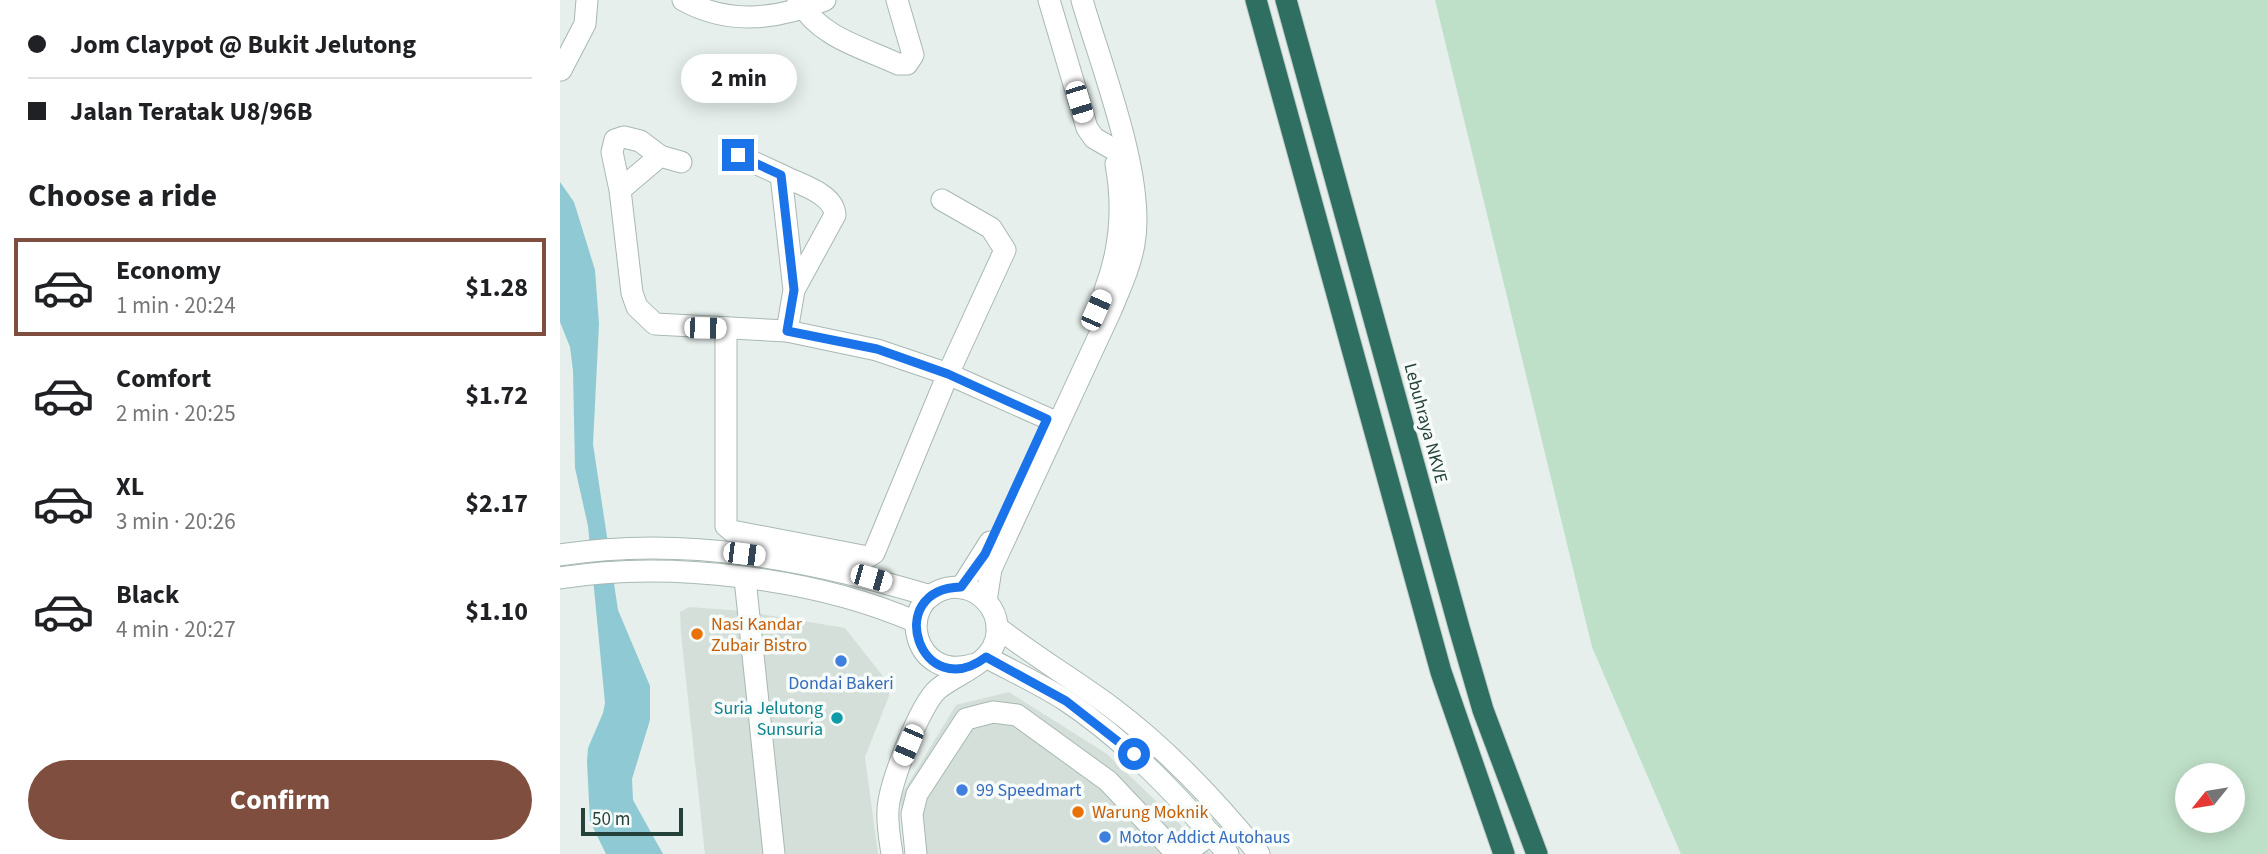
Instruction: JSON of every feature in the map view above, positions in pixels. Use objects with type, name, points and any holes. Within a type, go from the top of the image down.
[{"type":"highway","points":[[1256,0],[1441,672],[1504,854]]},
{"type":"highway","name":"Lebuhraya NKVE","points":[[1286,0],[1475,684],[1511,791],[1537,854]]},
{"type":"street","points":[[561,70],[584,24],[587,0]]},
{"type":"street","points":[[683,0],[715,13],[747,18],[779,16],[801,4],[825,0]]},
{"type":"street","points":[[801,4],[821,29],[898,64],[906,64],[913,55],[897,0]]},
{"type":"street","points":[[1049,0],[1087,128],[1094,138],[1113,149]]},
{"type":"street","points":[[1072,0],[1113,149],[1122,206],[1115,263],[991,569],[986,601],[997,626],[1036,658],[1111,707],[1156,746],[1225,814],[1259,854]]},
{"type":"street","points":[[961,587],[985,554],[1129,267],[1136,231],[1136,194],[1130,163],[1082,0]]},
{"type":"street","points":[[681,162],[660,156],[640,141],[624,137],[615,140],[612,152],[620,190],[632,293],[646,319],[664,327],[787,331],[877,349],[948,374],[1053,421]]},
{"type":"street","points":[[738,155],[828,199],[834,209],[835,215],[794,290]]},
{"type":"street","points":[[620,190],[660,156]]},
{"type":"street","points":[[781,175],[794,290],[787,331]]},
{"type":"street","points":[[726,328],[726,526],[732,531],[811,544],[864,559],[874,553],[948,374],[1005,250],[991,228],[942,201]]},
{"type":"street","points":[[561,554],[657,547],[707,550],[805,563],[931,596]]},
{"type":"street","points":[[562,578],[607,572],[659,571],[745,579],[823,591],[886,608],[916,622]]},
{"type":"street","points":[[745,579],[774,854]]},
{"type":"street","points":[[924,709],[928,689],[916,622],[924,603],[931,596],[961,587],[986,601]]},
{"type":"street","points":[[892,854],[887,810],[892,785],[924,709],[935,691],[980,661],[992,648],[997,626]]},
{"type":"street","points":[[920,647],[938,665],[963,668],[980,661],[1066,701],[1118,739],[1166,784],[1228,854]]},
{"type":"street","points":[[915,854],[912,814],[917,794],[966,719],[1005,712],[1017,715],[1108,781],[1177,854]]},
{"type":"street","points":[[892,785],[917,794]]},
{"type":"street","points":[[1184,854],[1211,834]]},
{"type":"shaded area","points":[[689,607],[743,611],[845,628],[889,684],[889,696],[865,757],[878,854],[705,854],[681,634],[680,612]]},
{"type":"shaded area","points":[[1009,692],[1107,754],[1211,854],[906,854],[900,797],[956,705]]},
{"type":"green space","points":[[1435,0],[2267,0],[2267,854],[1681,854],[1592,647]]},
{"type":"water","points":[[560,182],[574,202],[595,270],[599,324],[593,444],[618,610],[650,686],[650,720],[632,779],[633,800],[663,854],[606,854],[590,821],[588,748],[605,703],[588,526],[575,468],[573,371],[570,347],[560,322]]},
{"type":"place","name":"Nasi Kandar Zubair Bistro","points":[[697,634]]},
{"type":"place","name":"Dondai Bakeri","points":[[841,661]]},
{"type":"place","name":"Suria Jelutong Sunsuria","points":[[837,718]]},
{"type":"place","name":"99 Speedmart","points":[[962,790]]},
{"type":"place","name":"Warung Moknik","points":[[1078,812]]},
{"type":"place","name":"Motor Addict Autohaus","points":[[1105,837]]},
{"type":"route","points":[[738,155],[781,175],[794,280],[787,331],[877,349],[948,374],[1047,419],[979,565],[961,587],[940,591],[924,603],[916,622],[920,647],[938,665],[950,668],[963,668],[986,657],[1066,701],[1134,754]]}]
